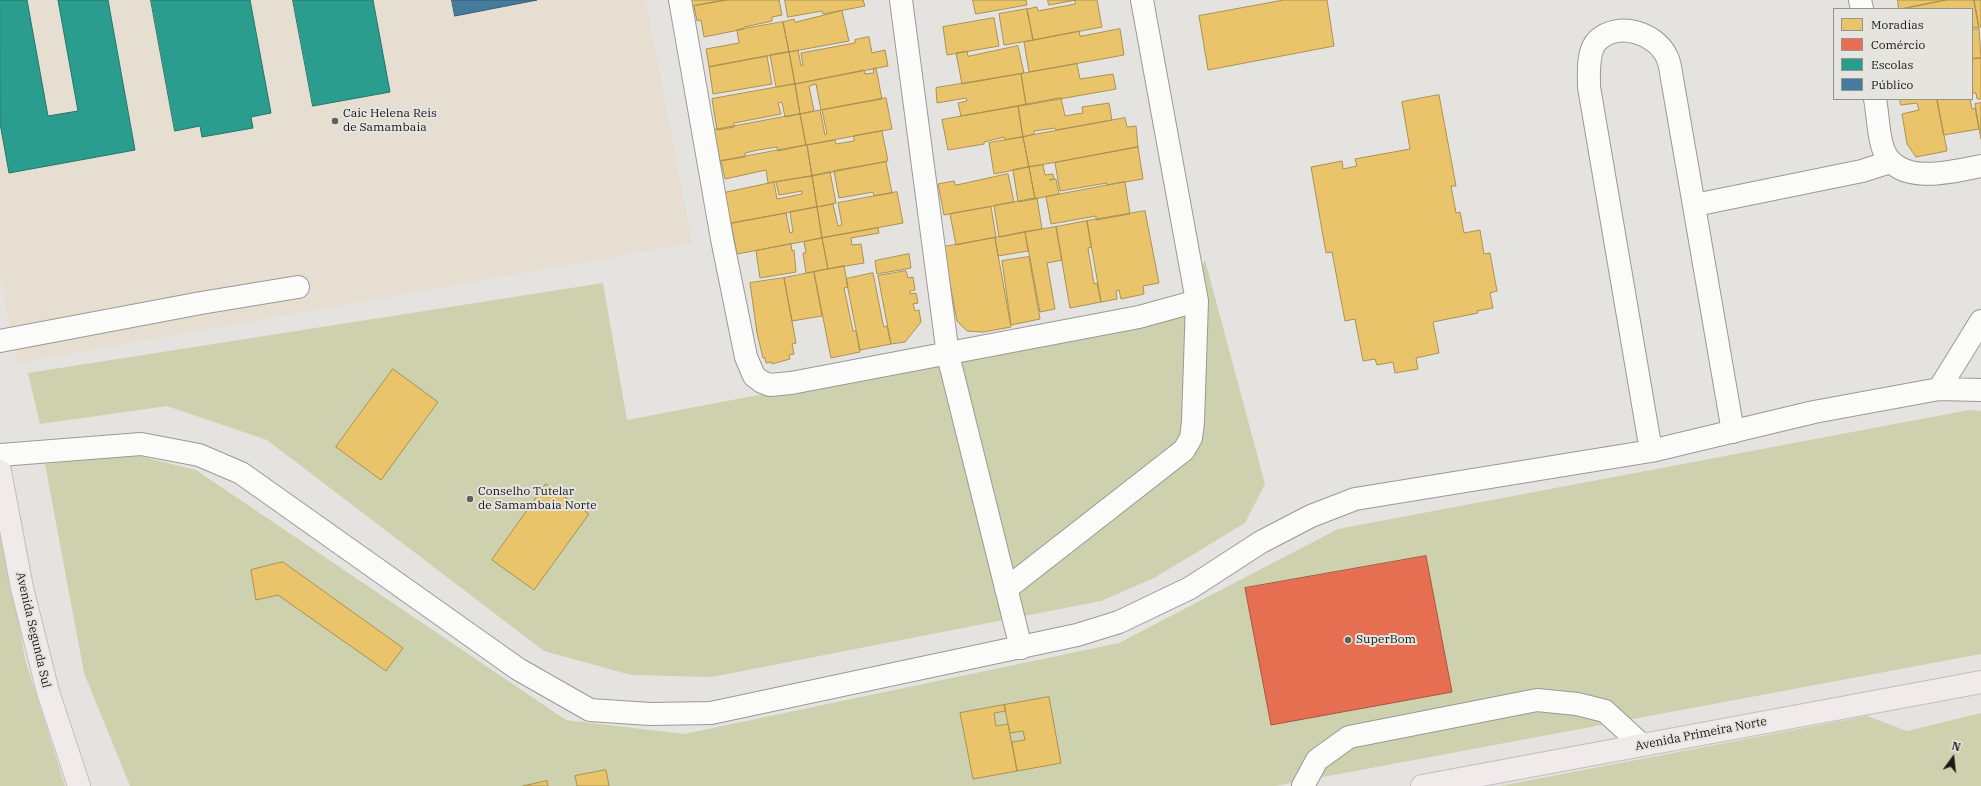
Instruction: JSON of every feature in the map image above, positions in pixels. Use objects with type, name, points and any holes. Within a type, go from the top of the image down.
[{"type":"main road","name":"Avenida Segunda Sul","points":[[0,471],[22,588],[48,692],[79,786]]},
{"type":"main road","name":"Avenida Primeira Norte","points":[[1422,786],[1981,682]]},
{"type":"street","points":[[680,0],[722,240],[746,357],[754,376],[766,384],[778,385],[1139,317],[1197,300]]},
{"type":"street","points":[[900,0],[948,354],[1021,648]]},
{"type":"street","points":[[1006,588],[1184,450],[1191,438],[1193,422],[1197,300],[1142,0]]},
{"type":"street","points":[[1651,451],[1589,87],[1589,59],[1598,40],[1616,32],[1633,31],[1653,40],[1667,57],[1695,205],[1733,432]]},
{"type":"street","points":[[1876,100],[1883,150],[1890,162],[1908,172],[1942,173],[1981,166]]},
{"type":"street","points":[[1695,205],[1862,171],[1890,162]]},
{"type":"street","points":[[0,341],[201,303],[298,287]]},
{"type":"street","points":[[1939,389],[1981,321]]},
{"type":"street","points":[[0,455],[141,444],[199,455],[241,473],[518,669],[590,710],[650,714],[711,713],[1077,636],[1119,622],[1190,588],[1261,542],[1311,516],[1354,500],[1651,451],[1814,412],[1939,389],[1981,390]]},
{"type":"street","points":[[1303,786],[1317,760],[1349,736],[1537,700],[1578,704],[1605,711],[1642,745]]},
{"type":"shaded area","name":"Caic Helena Reis de Samambaia","points":[[0,0],[646,0],[692,243],[17,363],[0,278]]},
{"type":"green space","points":[[1205,260],[1265,484],[1245,523],[1154,578],[1101,601],[712,677],[631,675],[544,651],[267,440],[167,406],[40,424],[28,373],[603,283],[627,420],[1179,315]]},
{"type":"green space","points":[[1969,410],[1981,411],[1981,654],[1275,786],[130,786],[84,673],[45,464],[135,455],[196,470],[566,720],[684,734],[1119,643],[1338,529]]},
{"type":"green space","points":[[0,512],[25,659],[65,786],[0,786]]},
{"type":"green space","points":[[1981,713],[1981,786],[1499,786],[1867,716],[1907,731]]},
{"type":"building: Moradias","points":[[691,0],[726,0],[692,6]]},
{"type":"building: Moradias","points":[[726,0],[779,0],[782,15],[772,17],[772,21],[744,27],[744,29],[704,37],[701,20],[697,21],[694,6]]},
{"type":"building: Moradias","points":[[785,0],[863,0],[865,6],[823,14],[822,11],[788,17]]},
{"type":"building: Moradias","points":[[973,0],[1026,0],[1027,5],[976,14]]},
{"type":"building: Moradias","points":[[1048,0],[1076,0],[1049,5]]},
{"type":"building: Moradias","points":[[1075,0],[1097,0],[1102,27],[1033,40],[1027,9],[1037,7],[1038,11],[1075,4]]},
{"type":"building: Moradias","points":[[1284,0],[1327,0],[1334,46],[1208,70],[1199,16]]},
{"type":"building: Moradias","points":[[1898,0],[1946,0],[1906,8],[1899,8]]},
{"type":"building: Moradias","points":[[1946,0],[1974,0],[1979,27],[1973,28],[1973,8],[1906,8]]},
{"type":"building: Moradias","points":[[1974,0],[1981,0],[1981,27],[1979,27]]},
{"type":"building: Moradias","points":[[1027,9],[1033,40],[1004,45],[999,14]]},
{"type":"building: Moradias","points":[[842,11],[849,41],[789,52],[783,22],[794,19],[795,22]]},
{"type":"building: Moradias","points":[[994,18],[999,46],[947,55],[943,27]]},
{"type":"building: Moradias","points":[[783,22],[789,52],[709,67],[706,49],[739,43],[737,30]]},
{"type":"building: Moradias","points":[[1120,29],[1124,55],[1029,72],[1024,42],[1079,31],[1080,36]]},
{"type":"building: Moradias","points":[[1979,29],[1981,58],[1973,59],[1973,30]]},
{"type":"building: Moradias","points":[[869,37],[872,53],[885,50],[888,66],[795,84],[789,52],[798,50],[801,66],[803,65],[801,53],[855,43],[855,40]]},
{"type":"building: Moradias","points":[[1018,46],[1024,73],[962,84],[956,53],[967,51],[968,56]]},
{"type":"building: Moradias","points":[[789,52],[795,84],[776,87],[770,55]]},
{"type":"building: Moradias","points":[[767,56],[772,84],[713,94],[709,67]]},
{"type":"building: Moradias","points":[[1981,58],[1981,99],[1977,99],[1976,93],[1973,93],[1973,59]]},
{"type":"building: Moradias","points":[[1077,64],[1080,79],[1113,74],[1116,89],[1026,105],[1021,74]]},
{"type":"building: Moradias","points":[[876,68],[882,99],[821,110],[816,84],[809,86],[814,111],[800,114],[795,84],[864,70],[865,74],[874,73],[873,69]]},
{"type":"building: Moradias","points":[[1021,74],[1026,105],[961,116],[958,103],[967,101],[966,98],[937,103],[936,88]]},
{"type":"building: Moradias","points":[[795,84],[800,114],[785,117],[782,102],[778,103],[781,114],[734,123],[734,127],[717,130],[712,99]]},
{"type":"building: Moradias","points":[[1439,95],[1456,186],[1451,186],[1456,213],[1460,212],[1464,233],[1480,230],[1484,254],[1490,253],[1497,291],[1490,293],[1493,308],[1477,311],[1478,313],[1433,322],[1439,353],[1416,358],[1418,369],[1395,373],[1393,362],[1377,365],[1375,359],[1363,361],[1355,319],[1345,321],[1332,252],[1326,253],[1311,167],[1342,161],[1343,169],[1357,166],[1355,159],[1410,149],[1402,102]]},
{"type":"building: Moradias","points":[[886,98],[892,129],[806,145],[800,114],[820,110],[825,135],[827,134],[822,110]]},
{"type":"building: Moradias","points":[[1061,98],[1065,116],[1083,113],[1082,107],[1109,103],[1112,120],[1056,130],[1055,128],[1034,131],[1034,134],[1023,137],[1018,106]]},
{"type":"building: Moradias","points":[[1900,100],[1937,100],[1947,151],[1916,157],[1907,144],[1902,114],[1919,110],[1917,103],[1901,105]]},
{"type":"building: Moradias","points":[[1937,100],[1970,100],[1972,109],[1975,108],[1979,129],[1944,135]]},
{"type":"building: Moradias","points":[[1981,103],[1981,139],[1975,104]]},
{"type":"building: Moradias","points":[[1018,106],[1023,137],[1005,140],[1004,137],[984,142],[984,144],[948,150],[942,120]]},
{"type":"building: Moradias","points":[[800,114],[806,145],[778,151],[777,147],[758,150],[745,153],[745,157],[720,161],[714,130]]},
{"type":"building: Moradias","points":[[1125,118],[1127,127],[1136,126],[1138,147],[1029,167],[1023,137]]},
{"type":"building: Moradias","points":[[882,131],[888,161],[812,176],[807,145],[835,140],[836,144],[854,141],[854,136]]},
{"type":"building: Moradias","points":[[1023,137],[1029,167],[994,174],[989,143]]},
{"type":"building: Moradias","points":[[807,145],[812,176],[768,183],[766,170],[725,179],[721,161]]},
{"type":"building: Moradias","points":[[1138,147],[1143,179],[1060,191],[1055,163]]},
{"type":"building: Moradias","points":[[886,162],[892,193],[874,196],[873,192],[839,198],[834,171]]},
{"type":"building: Moradias","points":[[1043,165],[1045,175],[1053,174],[1054,179],[1049,180],[1056,179],[1059,194],[1035,199],[1029,167]]},
{"type":"building: Moradias","points":[[1029,167],[1035,199],[1018,202],[1013,170]]},
{"type":"building: Moradias","points":[[830,172],[836,203],[817,207],[812,176]]},
{"type":"building: Moradias","points":[[1008,174],[1014,202],[944,215],[938,184],[954,181],[955,185]]},
{"type":"building: Moradias","points":[[812,176],[817,207],[728,224],[722,193],[774,182],[777,199],[802,194],[802,191],[779,195],[776,182]]},
{"type":"building: Moradias","points":[[1125,182],[1130,214],[1096,220],[1096,216],[1051,224],[1046,197]]},
{"type":"building: Moradias","points":[[897,192],[903,223],[822,238],[817,207],[833,204],[838,226],[842,225],[838,203]]},
{"type":"building: Moradias","points":[[1037,198],[1042,229],[999,237],[994,206]]},
{"type":"building: Moradias","points":[[817,207],[822,238],[737,254],[731,223],[786,213],[790,233],[793,232],[790,212]]},
{"type":"building: Moradias","points":[[991,207],[996,237],[956,245],[950,214]]},
{"type":"building: Moradias","points":[[1145,211],[1159,283],[1143,286],[1144,294],[1121,299],[1119,290],[1116,291],[1117,299],[1101,302],[1087,221]]},
{"type":"building: Moradias","points":[[1087,221],[1091,247],[1088,248],[1094,284],[1097,283],[1101,302],[1070,308],[1056,227]]},
{"type":"building: Moradias","points":[[1056,227],[1062,260],[1047,263],[1055,309],[1040,312],[1025,232]]},
{"type":"building: Moradias","points":[[878,228],[879,233],[851,238],[852,245],[861,244],[864,263],[828,269],[822,238]]},
{"type":"building: Moradias","points":[[1025,232],[1028,251],[998,256],[995,238]]},
{"type":"building: Moradias","points":[[822,238],[828,269],[806,273],[803,253],[806,253],[804,242]]},
{"type":"building: Moradias","points":[[995,238],[1011,327],[983,332],[967,331],[957,321],[943,247]]},
{"type":"building: Moradias","points":[[791,244],[792,251],[794,250],[796,272],[760,278],[756,251]]},
{"type":"building: Moradias","points":[[909,254],[911,268],[877,274],[875,261]]},
{"type":"building: Moradias","points":[[1029,257],[1040,319],[1011,325],[1002,261]]},
{"type":"building: Moradias","points":[[844,266],[848,287],[844,288],[853,331],[856,331],[860,352],[831,358],[814,272]]},
{"type":"building: Moradias","points":[[906,271],[908,278],[913,277],[915,290],[910,291],[910,294],[916,293],[918,303],[913,304],[915,311],[919,310],[921,322],[905,342],[891,344],[878,276]]},
{"type":"building: Moradias","points":[[814,272],[822,316],[792,321],[784,278]]},
{"type":"building: Moradias","points":[[873,273],[883,324],[884,327],[887,326],[891,344],[860,350],[846,279]]},
{"type":"building: Moradias","points":[[784,278],[796,343],[792,344],[794,354],[789,355],[790,359],[772,364],[772,362],[766,363],[765,358],[763,358],[757,333],[750,283]]},
{"type":"building: Moradias","points":[[393,369],[438,402],[381,480],[336,447]]},
{"type":"building: Moradias","points":[[546,484],[589,514],[534,590],[492,560]]},
{"type":"building: Moradias","points":[[283,562],[403,648],[386,671],[278,595],[256,600],[251,570]]},
{"type":"building: Moradias","points":[[1049,697],[1061,763],[1017,771],[1012,742],[1025,740],[1023,731],[1010,733],[1004,705]]},
{"type":"building: Moradias","points":[[1004,705],[1006,711],[994,713],[996,726],[1008,724],[1017,771],[973,779],[960,713]]},
{"type":"building: Moradias","points":[[606,770],[609,786],[577,786],[575,776]]},
{"type":"building: Moradias","points":[[547,781],[548,786],[523,786]]},
{"type":"building: Comércio","name":"SuperBom","points":[[1426,556],[1452,692],[1271,725],[1245,588]]},
{"type":"building: Escolas","points":[[0,0],[27,0],[48,116],[78,111],[58,0],[108,0],[135,150],[9,173],[0,123]]},
{"type":"building: Escolas","points":[[151,0],[250,0],[271,113],[251,117],[253,128],[202,137],[200,126],[175,131]]},
{"type":"building: Escolas","points":[[293,0],[373,0],[390,92],[313,106]]},
{"type":"building: Público","points":[[452,0],[537,0],[455,16]]},
{"type":"place","name":"Caic Helena Reis de Samambaia","points":[[335,121]]},
{"type":"place","name":"Conselho Tutelar de Samambaia Norte","points":[[470,499]]},
{"type":"place","name":"SuperBom","points":[[1348,640]]}]
